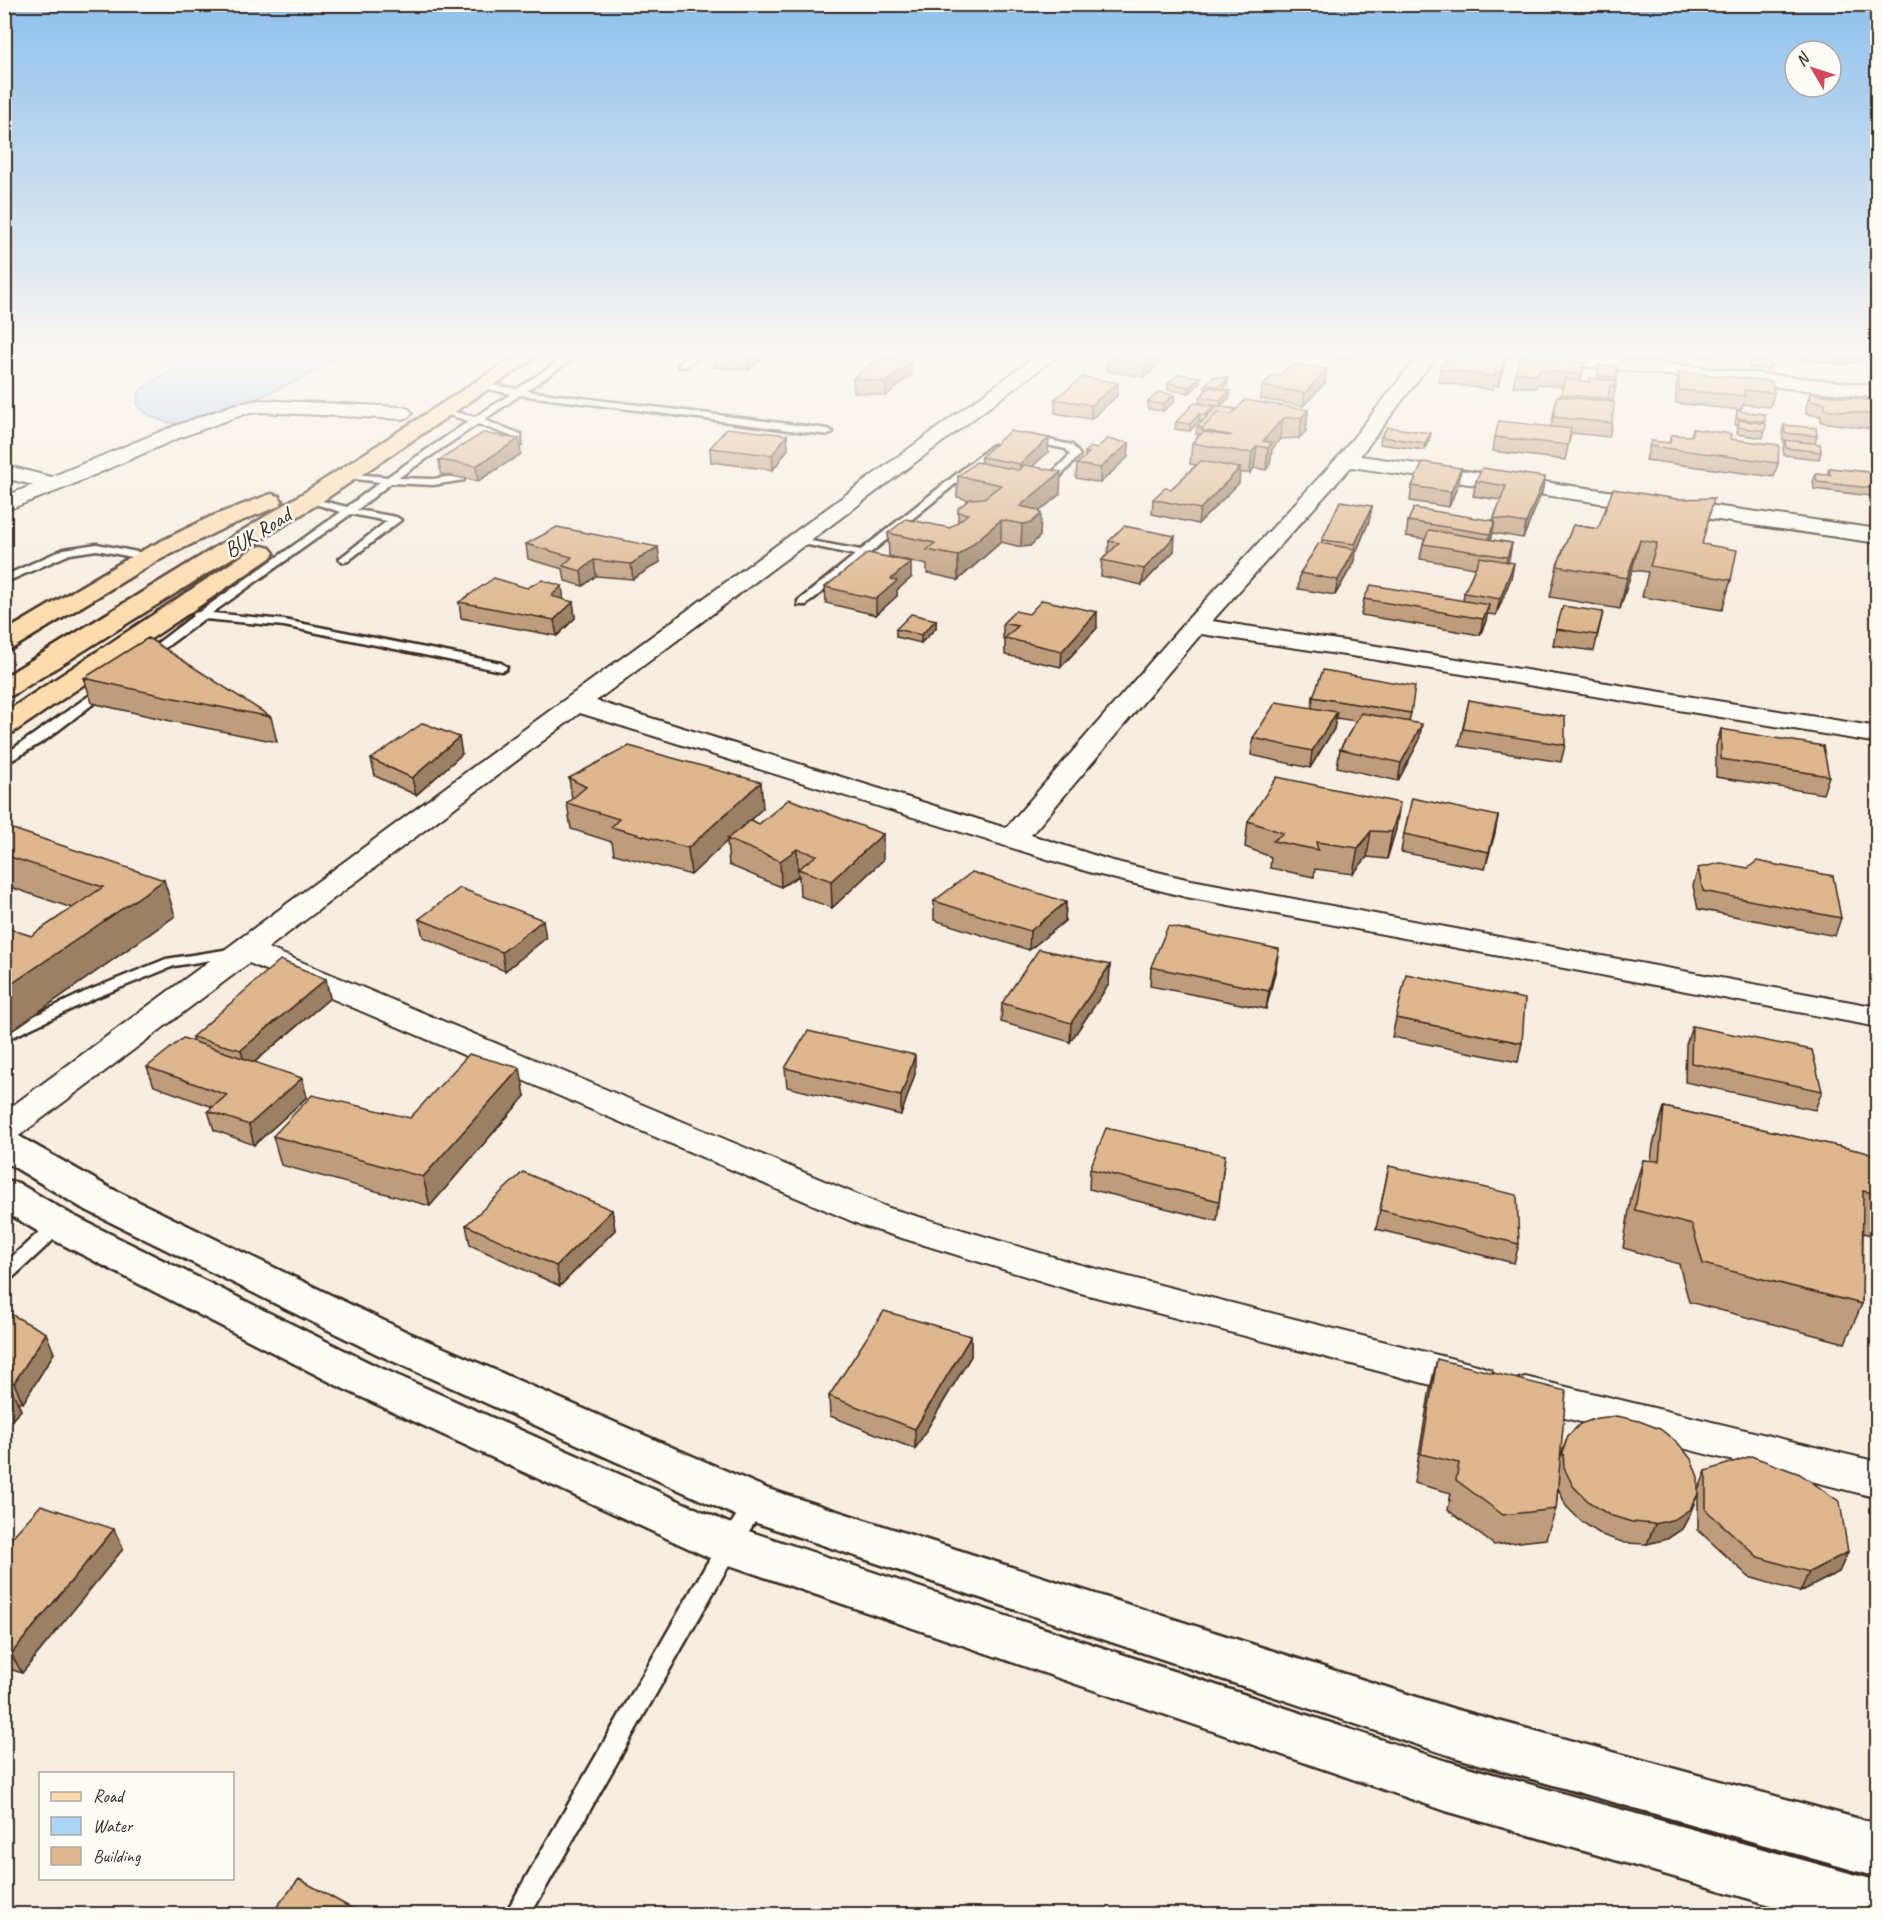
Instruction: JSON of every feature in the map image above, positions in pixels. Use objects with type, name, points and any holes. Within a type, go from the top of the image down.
[{"type":"main road","name":"BUK Road","points":[[4,662],[271,501],[361,441]]},
{"type":"main road","name":"BUK Road","points":[[4,689],[400,441]]},
{"type":"main road","points":[[4,726],[267,549],[290,527],[310,499]]},
{"type":"main road","points":[[4,643],[147,557],[218,522],[271,501]]},
{"type":"main road","points":[[4,1144],[96,1197],[392,1343],[755,1504],[1454,1733],[1878,1851]]},
{"type":"main road","points":[[4,1193],[58,1225],[359,1377],[729,1545],[1446,1786],[1878,1909]]},
{"type":"street","points":[[4,505],[157,441]]},
{"type":"street","points":[[4,1130],[576,703],[933,441]]},
{"type":"street","points":[[1014,837],[1195,626],[1361,441]]},
{"type":"street","points":[[1346,460],[1878,536]]},
{"type":"street","points":[[4,471],[56,485]]},
{"type":"street","points":[[1195,626],[1365,651],[1878,735]]},
{"type":"street","points":[[576,703],[1014,837],[1099,866],[1186,888],[1878,1017]]},
{"type":"street","points":[[246,950],[876,1217],[1077,1278],[1680,1433],[1878,1480]]},
{"type":"lane","points":[[136,665],[202,615],[349,511],[390,478],[448,441]]},
{"type":"lane","points":[[506,451],[518,443],[518,441]]},
{"type":"lane","points":[[802,603],[1004,441]]},
{"type":"lane","points":[[1036,441],[1069,447],[1075,455],[1049,482]]},
{"type":"lane","points":[[347,475],[448,482],[461,478]]},
{"type":"lane","points":[[310,499],[349,511],[396,520],[344,559]]},
{"type":"lane","points":[[798,540],[864,554]]},
{"type":"lane","points":[[4,580],[68,551],[97,547],[147,557]]},
{"type":"lane","points":[[174,613],[284,622],[501,666]]},
{"type":"lane","points":[[4,761],[43,736],[118,679]]},
{"type":"lane","points":[[4,1036],[90,995],[171,962],[246,950]]},
{"type":"lane","points":[[4,1275],[58,1225]]},
{"type":"lane","points":[[517,1914],[729,1545],[755,1504]]},
{"type":"building","points":[[471,441],[517,441],[476,466],[439,460]]},
{"type":"building","points":[[716,441],[783,441],[772,455],[710,448]]},
{"type":"building","points":[[999,441],[1046,441],[1020,464],[981,457]]},
{"type":"building","points":[[1105,441],[1129,443],[1100,468],[1077,464],[1089,453],[1085,452],[1090,447],[1096,449]]},
{"type":"building","points":[[1194,441],[1263,441],[1272,443],[1268,448],[1257,446],[1252,452],[1243,452],[1192,443]]},
{"type":"building","points":[[1407,441],[1426,441],[1425,443]]},
{"type":"building","points":[[1527,441],[1569,441],[1568,445]]},
{"type":"building","points":[[1651,441],[1670,443],[1670,441],[1743,441],[1779,445],[1778,463],[1649,446]]},
{"type":"building","points":[[1785,441],[1820,444],[1821,452],[1786,448]]},
{"type":"building","points":[[1201,461],[1240,468],[1200,509],[1153,499],[1165,488],[1171,489]]},
{"type":"building","points":[[976,462],[1018,470],[1025,465],[1061,472],[1020,506],[1038,510],[1041,514],[1031,523],[1022,524],[1001,520],[958,556],[927,550],[935,543],[888,533],[906,519],[950,528],[968,514],[958,512],[958,508],[970,499],[984,498],[1001,485],[958,476]]},
{"type":"building","points":[[1423,462],[1461,468],[1451,492],[1412,486]]},
{"type":"building","points":[[1482,468],[1545,477],[1526,523],[1494,518],[1506,486],[1476,481]]},
{"type":"building","points":[[1829,468],[1878,473],[1878,489],[1817,482],[1816,474],[1830,475]]},
{"type":"building","points":[[1613,489],[1677,499],[1714,498],[1702,544],[1737,550],[1731,580],[1650,566],[1657,543],[1640,540],[1627,578],[1557,566],[1573,525],[1598,529]]},
{"type":"building","points":[[1340,501],[1372,506],[1355,544],[1322,540]]},
{"type":"building","points":[[1414,508],[1495,521],[1490,534],[1408,521]]},
{"type":"building","points":[[1124,526],[1175,536],[1144,569],[1102,560],[1119,543],[1109,541]]},
{"type":"building","points":[[557,527],[658,547],[631,564],[594,560],[581,571],[563,566],[572,557],[526,544]]},
{"type":"building","points":[[1429,530],[1512,543],[1507,557],[1423,544]]},
{"type":"building","points":[[1319,543],[1355,549],[1338,580],[1300,573]]},
{"type":"building","points":[[868,553],[911,562],[891,579],[897,581],[876,599],[825,587]]},
{"type":"building","points":[[1480,557],[1514,563],[1500,599],[1464,593]]},
{"type":"building","points":[[494,578],[527,588],[542,580],[562,586],[551,596],[573,602],[554,620],[459,602]]},
{"type":"building","points":[[1371,585],[1489,605],[1483,619],[1364,599]]},
{"type":"building","points":[[1042,600],[1097,612],[1062,651],[1005,638],[1018,626],[1003,623],[1015,611],[1029,614]]},
{"type":"building","points":[[1563,606],[1603,612],[1597,635],[1556,629]]},
{"type":"building","points":[[911,614],[936,620],[921,635],[896,629]]},
{"type":"building","points":[[148,638],[271,717],[84,678]]},
{"type":"building","points":[[1323,670],[1415,686],[1411,713],[1313,697]]},
{"type":"building","points":[[1469,700],[1565,717],[1565,745],[1463,729]]},
{"type":"building","points":[[1276,702],[1337,712],[1312,751],[1253,738]]},
{"type":"building","points":[[1361,713],[1422,724],[1401,763],[1340,749]]},
{"type":"building","points":[[423,723],[459,737],[412,778],[371,759]]},
{"type":"building","points":[[1721,729],[1823,746],[1829,776],[1721,759]]},
{"type":"building","points":[[629,746],[761,782],[688,848],[611,827],[619,819],[567,803],[586,787],[569,778]]},
{"type":"building","points":[[1277,777],[1400,803],[1392,832],[1371,831],[1358,848],[1316,842],[1318,850],[1273,841],[1283,833],[1248,821]]},
{"type":"building","points":[[1412,798],[1498,816],[1489,852],[1404,834]]},
{"type":"building","points":[[789,799],[883,834],[831,881],[798,869],[817,855],[797,849],[780,861],[727,839],[751,820],[759,824]]},
{"type":"building","points":[[4,826],[164,880],[4,989],[4,927],[31,936],[103,887],[4,855]]},
{"type":"building","points":[[1757,861],[1833,876],[1841,918],[1703,891],[1698,868],[1721,863],[1748,868]]},
{"type":"building","points":[[972,872],[1066,902],[1030,931],[934,901]]},
{"type":"building","points":[[460,888],[543,920],[502,952],[419,919]]},
{"type":"building","points":[[1168,926],[1279,949],[1269,991],[1151,967]]},
{"type":"building","points":[[1039,949],[1110,965],[1071,1023],[1002,1003]]},
{"type":"building","points":[[280,960],[326,979],[241,1050],[192,1037]]},
{"type":"building","points":[[1406,974],[1525,999],[1522,1043],[1396,1018]]},
{"type":"building","points":[[1692,1026],[1812,1050],[1822,1091],[1691,1063]]},
{"type":"building","points":[[808,1031],[915,1055],[901,1096],[785,1068]]},
{"type":"building","points":[[183,1038],[302,1078],[249,1125],[208,1111],[227,1095],[147,1067]]},
{"type":"building","points":[[469,1054],[520,1068],[423,1177],[273,1136],[312,1095],[410,1118]]},
{"type":"building","points":[[1664,1107],[1878,1155],[1878,1194],[1863,1191],[1862,1304],[1703,1264],[1692,1225],[1635,1210],[1643,1160],[1659,1161]]},
{"type":"building","points":[[1106,1128],[1225,1155],[1219,1201],[1090,1169]]},
{"type":"building","points":[[1389,1166],[1517,1195],[1519,1244],[1380,1210]]},
{"type":"building","points":[[523,1172],[612,1210],[556,1266],[466,1225]]},
{"type":"building","points":[[5,1311],[46,1333],[14,1383],[4,1380]]},
{"type":"building","points":[[884,1311],[971,1336],[915,1429],[829,1396]]},
{"type":"building","points":[[1437,1359],[1566,1391],[1556,1509],[1503,1515],[1456,1480],[1459,1463],[1421,1454]]},
{"type":"building","points":[[4,1388],[12,1390],[4,1398]]},
{"type":"building","points":[[1617,1416],[1660,1429],[1678,1443],[1691,1459],[1698,1477],[1698,1494],[1690,1509],[1675,1519],[1655,1524],[1632,1522],[1609,1515],[1589,1502],[1573,1486],[1564,1468],[1563,1451],[1568,1436],[1580,1424],[1597,1418]]},
{"type":"building","points":[[1751,1456],[1800,1474],[1840,1502],[1848,1552],[1809,1572],[1758,1557],[1706,1510],[1706,1471]]},
{"type":"building","points":[[41,1505],[114,1529],[11,1654],[4,1651],[4,1546]]},
{"type":"building","points":[[299,1879],[362,1914],[271,1914]]}]
